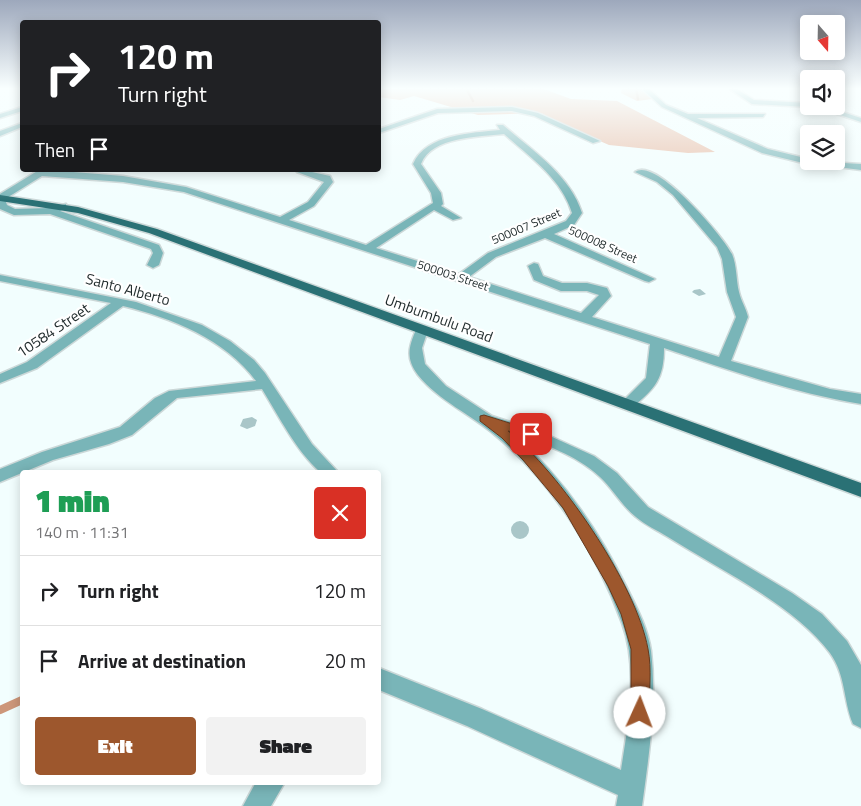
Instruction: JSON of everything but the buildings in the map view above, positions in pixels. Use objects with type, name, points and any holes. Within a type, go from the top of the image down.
[{"type":"main road","name":"Umbumbulu Road","points":[[0,198],[110,217],[154,231],[861,490]]},
{"type":"street","points":[[0,134],[20,126]]},
{"type":"street","points":[[562,126],[596,141]]},
{"type":"street","points":[[708,126],[780,156],[861,167]]},
{"type":"street","name":"500007 Street","points":[[435,206],[438,204],[438,197],[416,164],[419,156],[429,148],[456,138],[503,129],[549,169],[576,208],[577,213],[570,223],[492,255],[461,278]]},
{"type":"street","points":[[0,198],[42,172]]},
{"type":"street","name":"500003 Street","points":[[42,172],[123,179],[186,190],[792,385],[861,399]]},
{"type":"street","points":[[123,179],[136,172]]},
{"type":"street","points":[[280,221],[311,204],[329,182],[327,178],[301,172]]},
{"type":"street","points":[[639,172],[659,180],[680,194],[727,256],[730,266],[730,280],[742,317],[741,324],[727,348],[724,363]]},
{"type":"street","points":[[368,248],[435,206],[456,218]]},
{"type":"street","points":[[57,208],[155,248],[158,254],[153,265]]},
{"type":"street","name":"500008 Street","points":[[547,234],[649,279]]},
{"type":"street","points":[[534,266],[538,278],[553,285],[594,287],[603,291],[605,296],[584,318]]},
{"type":"street","name":"Santo Alberto","points":[[0,278],[121,302],[158,312],[215,338],[249,362],[266,384],[308,450],[328,470]]},
{"type":"street","name":"10584 Street","points":[[0,379],[32,365],[121,302]]},
{"type":"street","points":[[381,680],[474,716],[630,797],[639,731],[642,678],[640,649],[629,614],[593,544],[568,504],[528,457],[506,435],[433,382],[417,364],[415,347],[422,330]]},
{"type":"street","points":[[628,404],[652,382],[656,375],[657,341]]},
{"type":"street","points":[[0,476],[23,465],[98,442],[128,430],[164,398],[174,394],[266,384]]},
{"type":"street","points":[[484,418],[518,428],[588,460],[609,476],[627,498],[642,512],[790,602],[818,623],[836,643],[851,666],[856,701],[861,716]]},
{"type":"street","points":[[256,806],[270,785]]},
{"type":"shaded area","points":[[565,126],[664,126],[715,152],[688,153],[609,145]]},
{"type":"waterway","points":[[0,710],[20,701]]},
{"type":"route","points":[[531,434],[484,418],[506,435],[528,457],[568,504],[614,582],[629,614],[640,649],[642,678],[640,713]]}]
